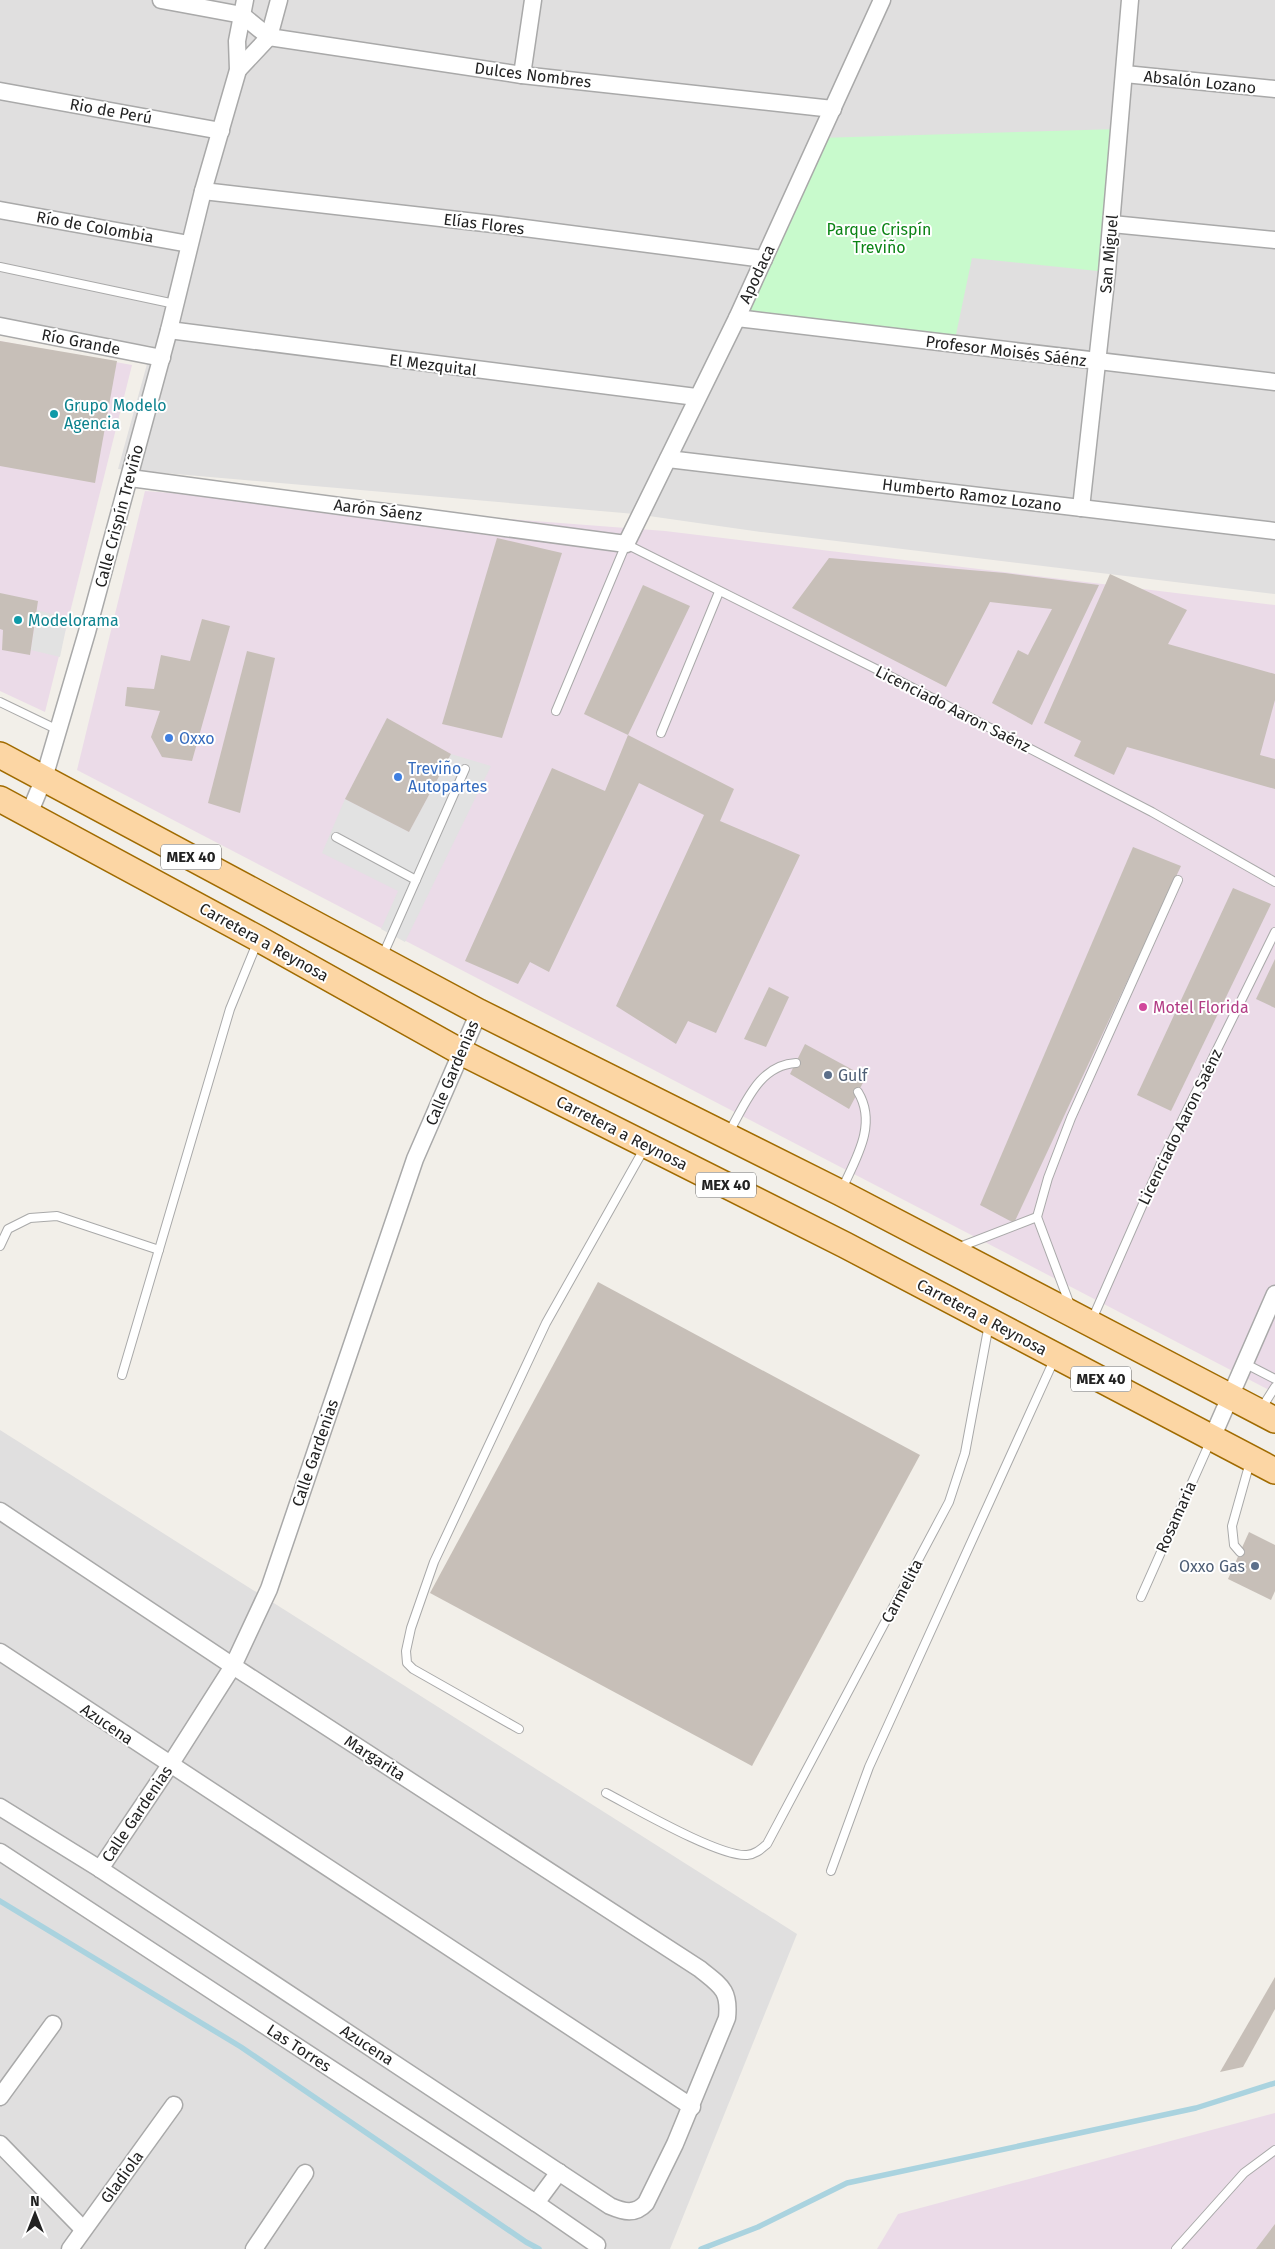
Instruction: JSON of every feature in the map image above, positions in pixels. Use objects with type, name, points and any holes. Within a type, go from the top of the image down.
[{"type":"main road","name":"MEX 40","points":[[0,755],[479,1012],[841,1193],[1267,1415]]},
{"type":"main road","name":"Carretera a Reynosa","points":[[0,799],[259,938],[461,1052],[845,1245],[1275,1471]]},
{"type":"street","points":[[161,0],[244,7],[269,37]]},
{"type":"street","name":"Calle Crispín Treviño","points":[[238,70],[269,37],[279,0]]},
{"type":"street","points":[[522,74],[534,0]]},
{"type":"street","name":"Apodaca","points":[[626,544],[696,397],[737,318],[882,0]]},
{"type":"street","name":"San Miguel","points":[[1081,508],[1112,224],[1130,0]]},
{"type":"street","name":"Calle Crispín Treviño","points":[[29,814],[44,778],[58,730],[170,330],[203,191],[238,70],[236,41],[244,7]]},
{"type":"street","name":"Dulces Nombres","points":[[269,37],[522,74],[833,109]]},
{"type":"street","name":"Absalón Lozano","points":[[1125,74],[1275,89]]},
{"type":"street","name":"Rio de Perú","points":[[0,91],[221,131]]},
{"type":"street","name":"Elías Flores","points":[[203,191],[493,224],[764,259]]},
{"type":"street","name":"Río de Colombia","points":[[0,210],[190,244]]},
{"type":"street","points":[[1112,224],[1275,240]]},
{"type":"street","name":"Profesor Moisés Sáénz","points":[[737,318],[1275,382]]},
{"type":"street","name":"Río Grande","points":[[0,326],[162,358]]},
{"type":"street","name":"El Mezquital","points":[[170,330],[696,397]]},
{"type":"street","name":"Humberto Ramoz Lozano","points":[[668,459],[1275,531]]},
{"type":"street","name":"Aarón Sáenz","points":[[130,478],[626,544]]},
{"type":"street","name":"Calle Gardenias","points":[[100,1869],[170,1765],[233,1666],[269,1589],[415,1159],[479,1012]]},
{"type":"street","points":[[1212,1438],[1275,1294]]},
{"type":"street","name":"Margarita","points":[[0,1511],[233,1666],[700,1969],[724,1990],[728,1999],[727,2018]]},
{"type":"street","name":"Azucena","points":[[0,1652],[692,2107]]},
{"type":"street","name":"Azucena","points":[[0,1807],[100,1869],[610,2206],[627,2212],[640,2209],[646,2203],[653,2190],[692,2107],[727,2018]]},
{"type":"street","name":"Las Torres","points":[[0,1852],[536,2203],[597,2245]]},
{"type":"street","points":[[0,2097],[53,2024]]},
{"type":"street","name":"Gladiola","points":[[70,2249],[174,2105]]},
{"type":"street","points":[[0,2144],[83,2230]]},
{"type":"street","points":[[536,2203],[559,2172]]},
{"type":"street","points":[[254,2249],[305,2173]]},
{"type":"lane","points":[[0,267],[176,304]]},
{"type":"lane","points":[[556,711],[626,544]]},
{"type":"lane","name":"Licenciado Aaron Saénz","points":[[626,544],[886,674],[1152,812],[1275,882]]},
{"type":"lane","points":[[661,733],[719,592]]},
{"type":"lane","points":[[0,702],[58,730]]},
{"type":"lane","points":[[381,958],[465,770]]},
{"type":"lane","points":[[336,837],[416,880]]},
{"type":"lane","points":[[1082,1318],[1037,1217],[1048,1178],[1071,1118],[1178,880]]},
{"type":"lane","name":"Licenciado Aaron Saénz","points":[[1082,1318],[1275,932]]},
{"type":"lane","points":[[122,1375],[230,1009],[259,938]]},
{"type":"lane","points":[[727,1136],[760,1080],[772,1069],[784,1064],[796,1063]]},
{"type":"lane","points":[[841,1193],[864,1141],[867,1120],[864,1103],[858,1092]]},
{"type":"lane","points":[[519,1730],[413,1669],[408,1663],[406,1651],[411,1628],[434,1562],[546,1323],[646,1145]]},
{"type":"lane","points":[[0,1246],[8,1228],[30,1218],[57,1216],[159,1250]]},
{"type":"lane","points":[[951,1251],[1037,1217]]},
{"type":"lane","name":"Carmelita","points":[[606,1793],[710,1845],[729,1852],[748,1855],[758,1852],[767,1844],[949,1502],[965,1453],[990,1321]]},
{"type":"lane","points":[[831,1871],[869,1767],[1056,1356]]},
{"type":"lane","points":[[1244,1363],[1275,1379]]},
{"type":"lane","points":[[1267,1415],[1275,1387]]},
{"type":"lane","name":"Rosamaria","points":[[1141,1597],[1212,1438]]},
{"type":"lane","points":[[1240,1552],[1234,1545],[1232,1526],[1252,1458]]},
{"type":"lane","points":[[1176,2249],[1244,2173],[1275,2150]]},
{"type":"shaded area","points":[[0,0],[1275,0],[1275,594],[761,532],[635,514],[118,469],[152,346],[0,324]]},
{"type":"shaded area","points":[[0,341],[132,365],[45,712],[0,691]]},
{"type":"shaded area","points":[[145,491],[665,531],[1275,605],[1275,1393],[77,770]]},
{"type":"shaded area","points":[[37,610],[68,618],[60,657],[31,650]]},
{"type":"shaded area","points":[[451,754],[491,766],[405,942],[381,929],[398,891],[322,853],[345,799],[409,832]]},
{"type":"shaded area","points":[[0,1430],[797,1934],[670,2249],[0,2249]]},
{"type":"shaded area","points":[[1275,2113],[1275,2249],[877,2249],[898,2214]]},
{"type":"green space","name":"Parque Crispín Treviño","points":[[1119,129],[1107,272],[972,258],[954,344],[737,318],[819,138]]},
{"type":"building","name":"Grupo Modelo Agencia","points":[[0,341],[117,361],[95,483],[0,466]]},
{"type":"building","points":[[497,538],[562,553],[502,738],[442,724]]},
{"type":"building","points":[[829,558],[1005,573],[1099,585],[1032,725],[992,703],[1018,650],[1028,655],[1052,609],[990,602],[946,687],[792,608]]},
{"type":"building","points":[[1110,574],[1187,610],[1168,644],[1275,674],[1275,700],[1260,755],[1275,759],[1275,789],[1127,747],[1114,775],[1074,756],[1081,741],[1044,723]]},
{"type":"building","points":[[643,585],[690,606],[628,735],[584,714]]},
{"type":"building","name":"Modelorama","points":[[0,593],[38,601],[30,655],[2,650],[3,630],[0,629]]},
{"type":"building","points":[[202,619],[230,626],[192,761],[162,757],[151,737],[160,711],[125,706],[127,687],[154,689],[161,655],[190,661]]},
{"type":"building","points":[[247,651],[275,658],[240,813],[208,803]]},
{"type":"building","name":"Treviño Autopartes","points":[[387,718],[451,754],[409,832],[345,799]]},
{"type":"building","points":[[628,735],[734,789],[720,821],[800,855],[716,1033],[688,1021],[676,1044],[616,1006],[704,815],[639,783],[549,972],[530,962],[518,984],[465,961],[552,768],[605,791]]},
{"type":"building","points":[[1133,847],[1181,866],[1014,1223],[980,1205]]},
{"type":"building","points":[[1233,888],[1271,904],[1171,1111],[1137,1095]]},
{"type":"building","points":[[1275,959],[1275,1008],[1256,999]]},
{"type":"building","points":[[769,987],[789,997],[766,1047],[744,1039]]},
{"type":"building","name":"Gulf","points":[[805,1044],[866,1077],[849,1109],[790,1074]]},
{"type":"building","points":[[598,1282],[920,1455],[752,1766],[430,1593]]},
{"type":"building","name":"Oxxo Gas","points":[[1249,1532],[1275,1545],[1275,1591],[1271,1600],[1228,1579]]},
{"type":"building","points":[[1275,1977],[1275,2009],[1243,2067],[1220,2072]]},
{"type":"building","points":[[1275,2224],[1275,2249],[1256,2249]]},
{"type":"waterway","points":[[0,1901],[241,2047],[539,2249]]},
{"type":"waterway","points":[[701,2249],[758,2227],[847,2183],[1196,2108],[1275,2083]]},
{"type":"place","name":"Grupo Modelo Agencia","points":[[54,414]]},
{"type":"place","name":"Modelorama","points":[[18,620]]},
{"type":"place","name":"Oxxo","points":[[169,738]]},
{"type":"place","name":"Treviño Autopartes","points":[[398,777]]},
{"type":"place","name":"Motel Florida","points":[[1143,1007]]},
{"type":"place","name":"Gulf","points":[[828,1075]]},
{"type":"place","name":"Oxxo Gas","points":[[1255,1566]]}]
